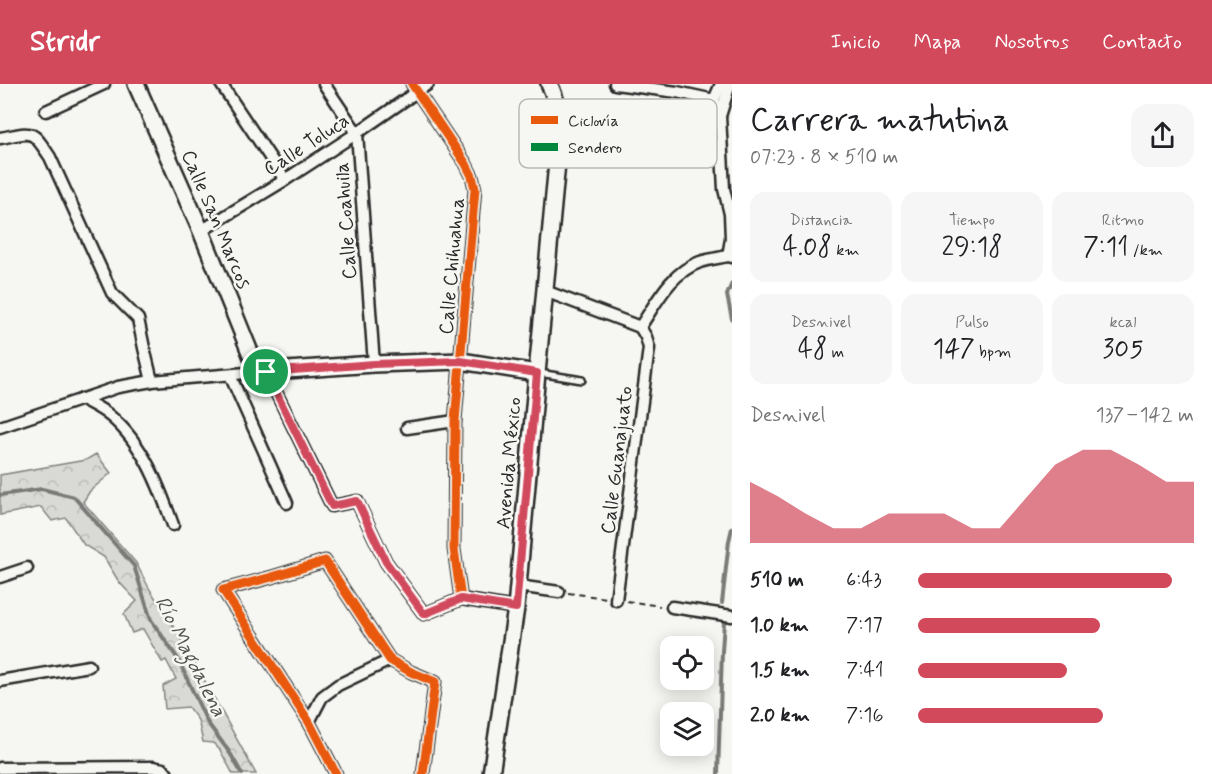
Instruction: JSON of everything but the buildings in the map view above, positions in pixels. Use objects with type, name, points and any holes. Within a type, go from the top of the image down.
[{"type":"street","points":[[46,111],[104,84]]},
{"type":"street","name":"Calle San Marcos","points":[[136,84],[262,372]]},
{"type":"street","points":[[221,84],[285,180]]},
{"type":"street","name":"Calle Coahuila","points":[[324,84],[357,133],[374,364]]},
{"type":"street","name":"Calle Toluca","points":[[201,231],[357,133],[414,88],[428,84]]},
{"type":"street","name":"Avenida México","points":[[549,84],[555,99]]},
{"type":"street","points":[[615,84],[677,92],[709,99]]},
{"type":"street","points":[[714,99],[720,84]]},
{"type":"street","points":[[720,116],[730,84]]},
{"type":"street","name":"Calle Chihuahua","points":[[414,88],[466,164],[475,189],[455,422],[454,549],[461,599]]},
{"type":"street","points":[[545,291],[640,327],[670,281],[701,262],[730,257],[730,214],[724,189],[720,116],[717,108]]},
{"type":"street","points":[[0,138],[26,133],[34,134],[40,140],[50,157],[112,293],[138,319],[152,381]]},
{"type":"street","name":"Avenida México","points":[[491,774],[516,608],[557,168]]},
{"type":"street","name":"Calle Guanajuato","points":[[616,600],[650,348],[640,327]]},
{"type":"street","points":[[0,427],[118,387],[152,381],[374,364],[461,361],[537,373]]},
{"type":"street","points":[[262,372],[332,506],[357,501],[386,562],[424,614],[461,599],[516,608]]},
{"type":"street","points":[[230,375],[287,503]]},
{"type":"street","points":[[82,399],[110,415],[129,434],[150,468],[173,525]]},
{"type":"street","points":[[407,428],[455,422]]},
{"type":"street","points":[[336,774],[309,722],[223,590],[325,561],[390,660],[435,682],[423,774]]},
{"type":"street","points":[[0,577],[27,568]]},
{"type":"street","points":[[518,586],[559,592]]},
{"type":"street","points":[[672,608],[732,616]]},
{"type":"street","points":[[309,722],[322,697],[338,685],[390,660]]},
{"type":"street","points":[[0,681],[89,666]]},
{"type":"street","points":[[0,768],[153,767],[163,769],[167,774]]},
{"type":"lane","points":[[537,373],[582,380]]},
{"type":"green space","points":[[96,454],[111,473],[90,491],[83,502],[136,563],[185,645],[256,774],[233,774],[220,750],[213,743],[203,742],[198,720],[188,707],[165,709],[163,686],[176,679],[166,660],[162,662],[143,629],[132,633],[124,614],[137,601],[119,582],[104,557],[84,545],[66,518],[52,521],[41,507],[0,515],[0,475],[86,460]]},
{"type":"waterway","points":[[732,283],[727,295],[732,319]]},
{"type":"waterway","name":"Río Magdalena","points":[[0,495],[42,489],[74,497],[134,566],[151,620],[178,659],[207,722],[242,774]]},
{"type":"waterway","points":[[722,603],[732,528]]},
{"type":"waterway","points":[[718,774],[724,622]]},
{"type":"marked path","points":[[266,372],[332,506],[357,501]]},
{"type":"marked path","points":[[461,599],[516,608]]},
{"type":"cycle path","points":[[357,501],[386,562],[424,614],[461,599],[454,549],[455,421],[475,189],[466,164],[412,84]]},
{"type":"cycle path","points":[[336,774],[309,722],[223,590],[325,561],[390,660],[435,682],[423,774]]},
{"type":"route","points":[[461,361],[537,373],[516,608],[461,599],[424,614],[386,562],[357,501],[332,506],[266,372],[374,364],[461,361]]}]
